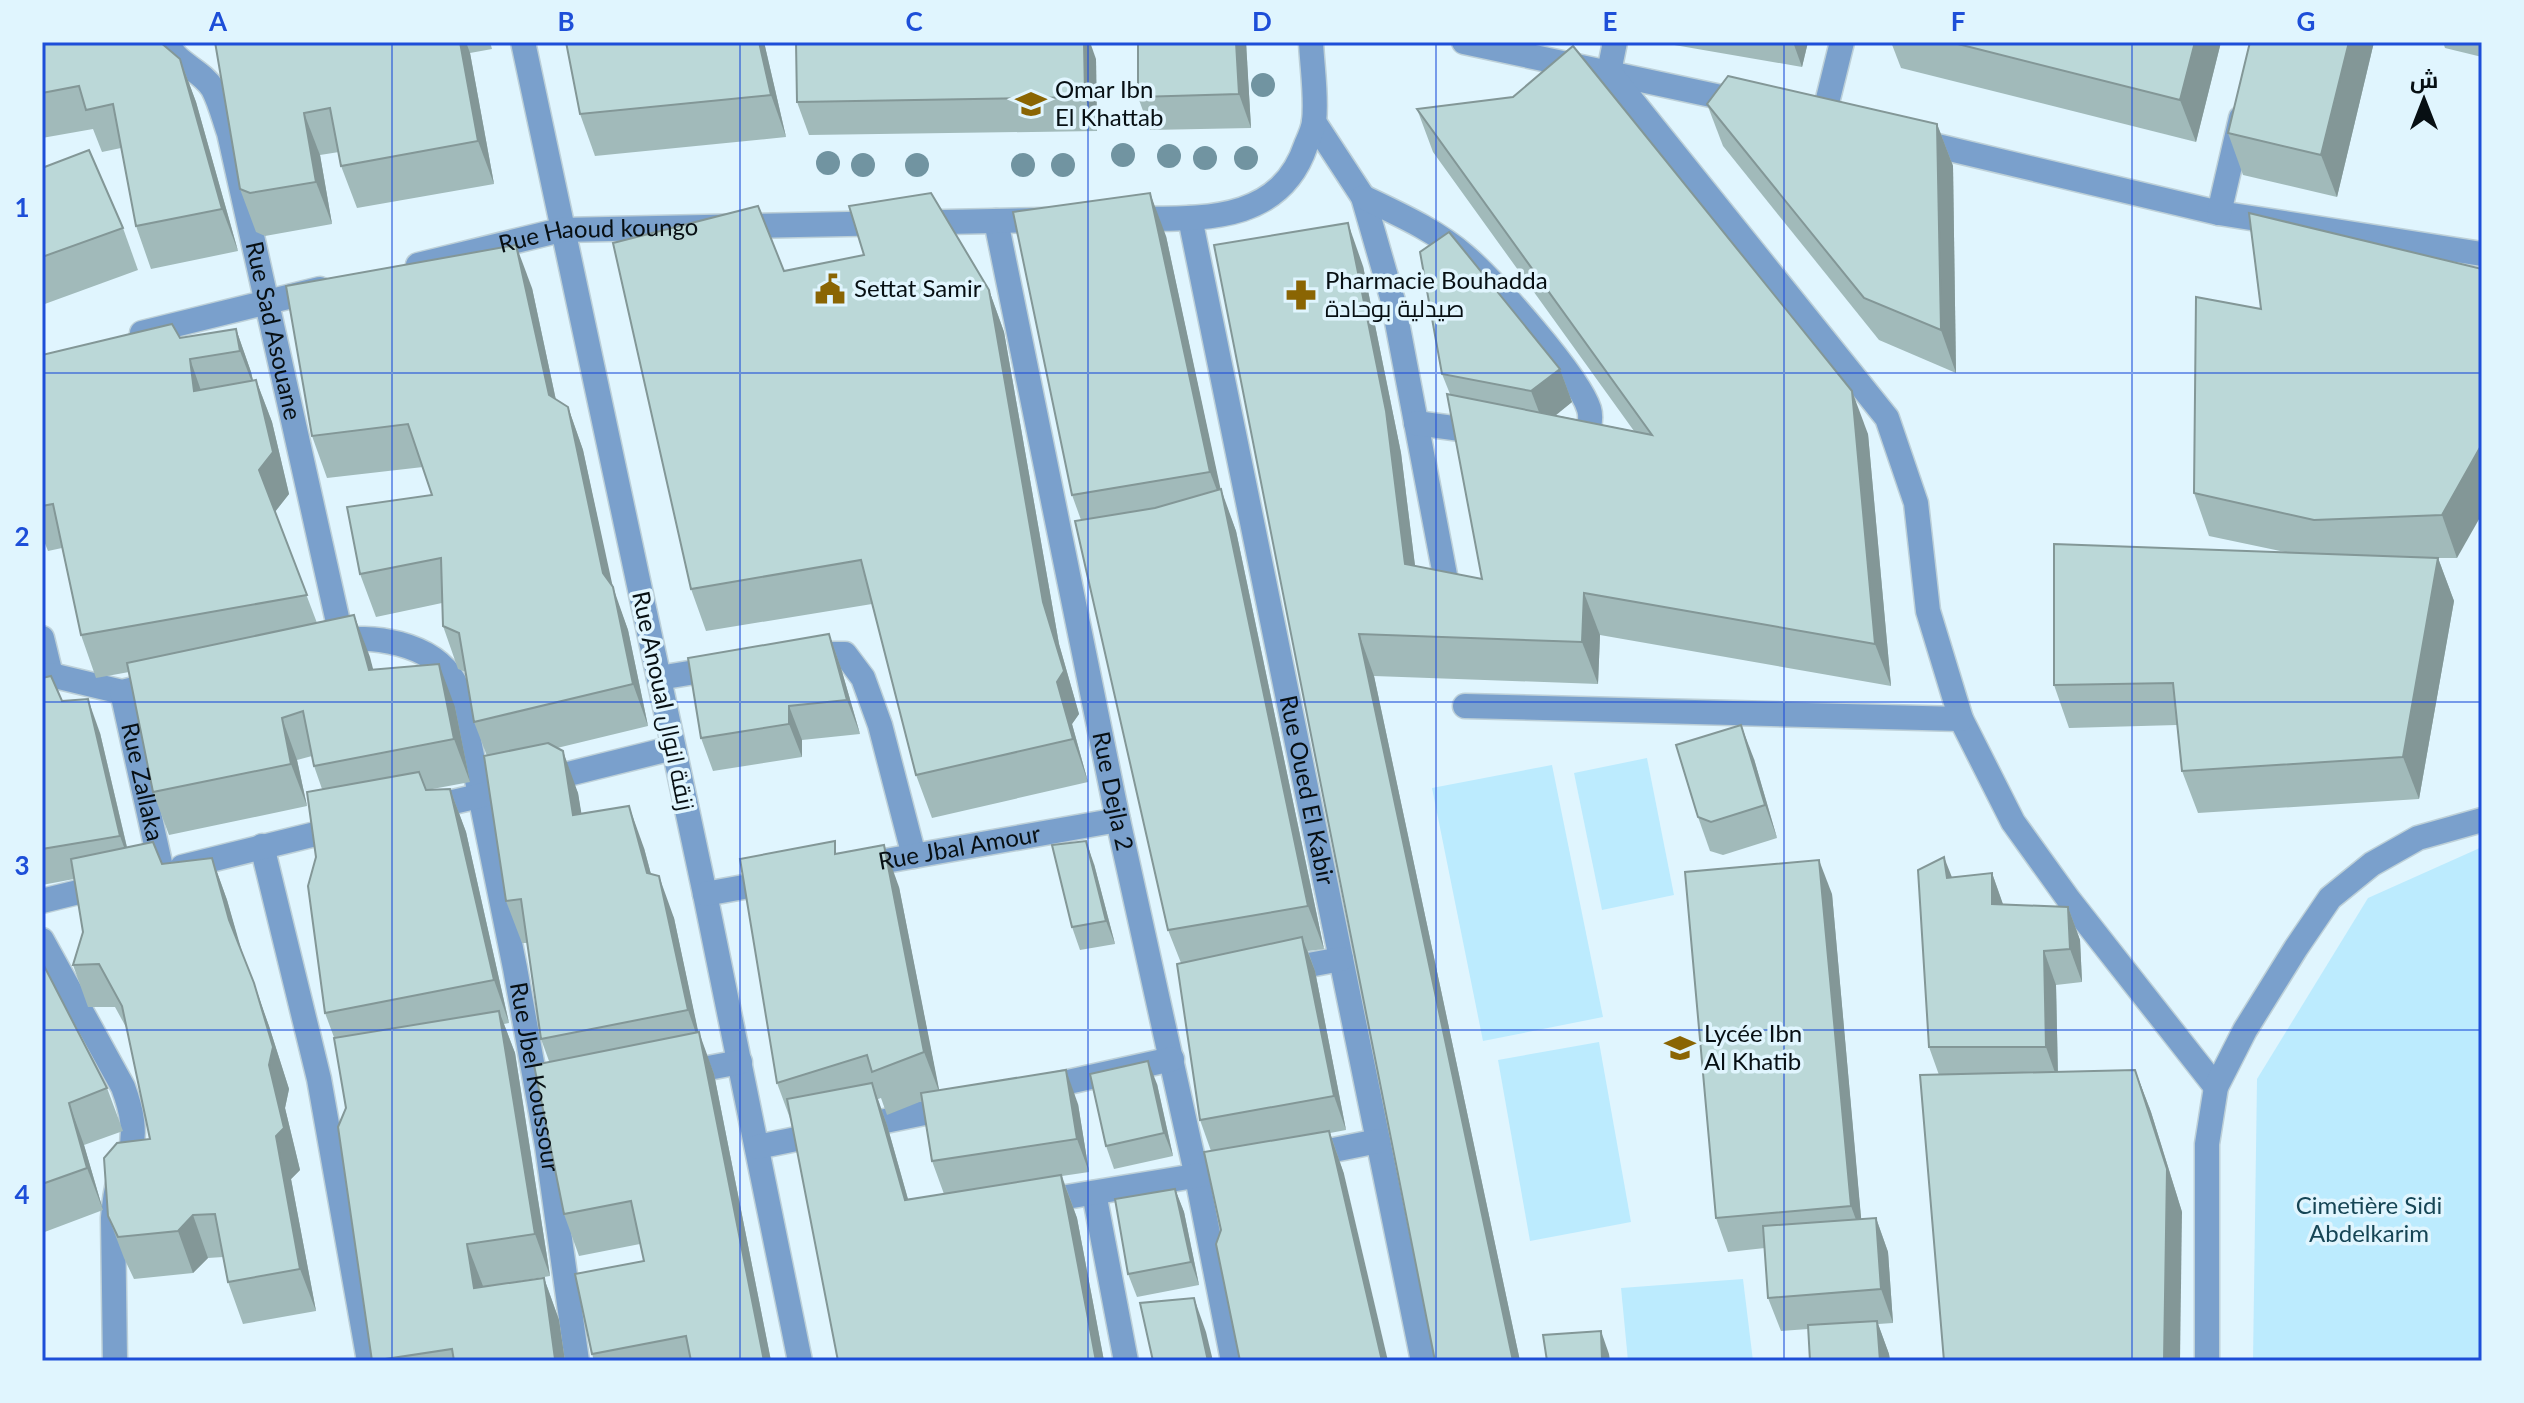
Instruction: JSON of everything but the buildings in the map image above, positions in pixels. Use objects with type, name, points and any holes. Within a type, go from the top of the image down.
[{"type":"street","name":"Rue Sad Asouane","points":[[167,42],[169,49],[213,89],[229,133],[342,640]]},
{"type":"street","name":"Rue Anoual زنقة انوال","points":[[523,42],[705,894],[800,1361]]},
{"type":"street","points":[[1100,220],[1190,218],[1250,209],[1281,190],[1299,165],[1314,122],[1311,42]]},
{"type":"street","points":[[1464,42],[1762,106]]},
{"type":"street","points":[[1609,72],[1615,42]]},
{"type":"street","points":[[1823,119],[1842,42]]},
{"type":"street","points":[[1609,72],[1887,418],[1916,503],[1928,611],[1961,719],[2013,822],[2069,900],[2216,1087]]},
{"type":"street","points":[[2219,213],[2247,89]]},
{"type":"street","points":[[1314,122],[1363,197],[1393,301],[1448,591]]},
{"type":"street","points":[[1899,137],[2219,213],[2482,254]]},
{"type":"street","points":[[1363,197],[1419,224],[1464,256],[1509,301],[1578,386],[1591,415],[1585,438],[1577,443],[1553,441]]},
{"type":"street","name":"Rue Oued El Kabir","points":[[1190,218],[1245,526],[1341,959],[1423,1361]]},
{"type":"street","name":"Rue Haoud koungo","points":[[399,270],[561,230],[1070,220]]},
{"type":"street","name":"Rue Dejla 2","points":[[996,221],[1074,558],[1118,820],[1166,992],[1172,1059],[1233,1361]]},
{"type":"street","points":[[117,339],[340,284]]},
{"type":"street","points":[[1416,423],[1510,435]]},
{"type":"street","points":[[42,638],[46,676],[122,692],[191,676]]},
{"type":"street","name":"Rue Jbel Koussour","points":[[312,647],[342,640],[394,642],[418,649],[439,664],[454,681],[463,711],[526,1033],[546,1099],[577,1361]]},
{"type":"street","points":[[782,658],[813,653],[845,654],[863,678],[880,725],[914,856]]},
{"type":"street","points":[[659,678],[736,665]]},
{"type":"street","name":"Rue Zallaka","points":[[122,692],[147,876]]},
{"type":"street","points":[[1465,706],[1961,719]]},
{"type":"street","points":[[402,814],[673,748]]},
{"type":"street","name":"Rue Jbal Amour","points":[[839,869],[1118,820]]},
{"type":"street","points":[[2207,1361],[2207,1144],[2216,1087],[2245,1030],[2330,898],[2372,864],[2418,838],[2482,820]]},
{"type":"street","points":[[42,901],[371,821]]},
{"type":"street","points":[[262,846],[319,1079],[369,1361]]},
{"type":"street","points":[[705,894],[794,877]]},
{"type":"street","points":[[42,940],[123,1087],[132,1111],[134,1134],[129,1160],[114,1199],[115,1361]]},
{"type":"street","points":[[1265,973],[1341,959]]},
{"type":"street","points":[[497,1039],[526,1033]]},
{"type":"street","points":[[1022,1092],[1172,1059]]},
{"type":"street","points":[[662,1077],[740,1062]]},
{"type":"street","points":[[319,1079],[349,1072]]},
{"type":"street","points":[[757,1147],[976,1102]]},
{"type":"street","points":[[1288,1159],[1378,1141]]},
{"type":"street","points":[[1020,1205],[1242,1168]]},
{"type":"street","points":[[1094,1193],[1126,1361]]},
{"type":"green space","points":[[1647,758],[1674,895],[1602,910],[1574,773]]},
{"type":"green space","points":[[1552,765],[1603,1017],[1483,1041],[1432,788]]},
{"type":"green space","name":"Cimetière Sidi Abdelkarim","points":[[2482,847],[2482,1361],[2253,1361],[2257,1079],[2368,898]]},
{"type":"green space","points":[[1599,1042],[1631,1222],[1530,1241],[1498,1060]]},
{"type":"green space","points":[[1743,1279],[1753,1361],[1628,1361],[1621,1288]]},
{"type":"place","name":"Omar Ibn El Khattab","points":[[1031,104]]},
{"type":"place","name":"Settat Samir","points":[[830,289]]},
{"type":"place","name":"Pharmacie Bouhadda صيدلية بوحادة","points":[[1301,295]]},
{"type":"place","name":"Lycée Ibn Al Khatib","points":[[1680,1048]]}]
